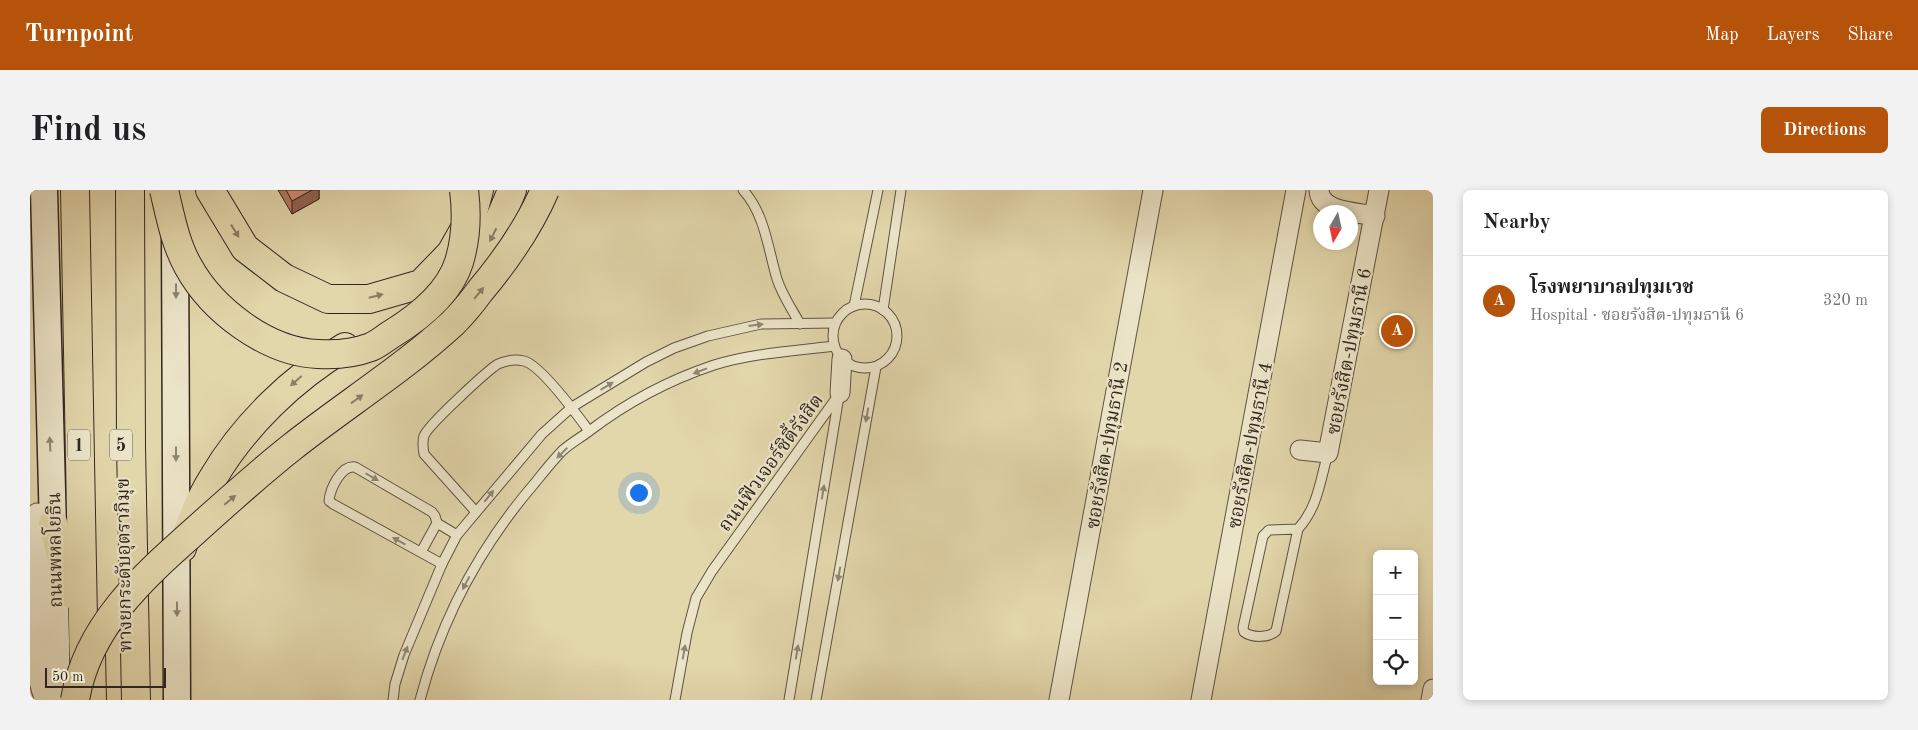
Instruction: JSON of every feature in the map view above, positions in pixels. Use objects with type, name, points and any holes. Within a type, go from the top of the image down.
[{"type":"main road","name":"ถนนพหลโยธิน","points":[[44,190],[52,493],[37,523],[47,697]]},
{"type":"main road","name":"ถนนพหลโยธิน","points":[[74,190],[84,700]]},
{"type":"main road","name":"ทางยกระดับอุตราภิมุข","points":[[85,190],[92,700]]},
{"type":"main road","name":"ทางยกระดับอุตราภิมุข","points":[[118,190],[125,700]]},
{"type":"main road","points":[[130,190],[131,446],[136,700]]},
{"type":"main road","points":[[143,190],[147,416],[148,700]]},
{"type":"main road","points":[[164,190],[173,229],[188,266],[209,295],[230,317],[281,347],[317,354],[341,354],[454,322]]},
{"type":"main road","points":[[175,190],[178,560],[177,700]]},
{"type":"main road","points":[[210,190],[246,248],[284,278],[328,299],[369,299],[421,284],[451,253],[472,216],[479,190]]},
{"type":"main road","points":[[371,347],[412,322],[434,301],[450,281],[459,263],[463,246],[466,224],[464,190]]},
{"type":"main road","points":[[75,700],[86,659],[115,610],[155,567],[292,447],[408,362],[454,322],[506,260],[539,206],[546,190]]},
{"type":"main road","points":[[178,560],[191,522],[213,477],[232,450],[270,406],[293,383],[322,361],[366,335],[419,310],[456,286],[483,253],[507,197]]},
{"type":"main road","points":[[37,523],[83,639]]},
{"type":"street","name":"ซอยรังสิต-ปทุมธานี 2","points":[[1059,700],[1153,190]]},
{"type":"street","name":"ซอยรังสิต-ปทุมธานี 4","points":[[1201,700],[1296,190]]},
{"type":"street","points":[[1319,190],[1319,196],[1332,208],[1375,216]]},
{"type":"street","name":"ซอยรังสิต-ปทุมธานี 6","points":[[1328,453],[1379,190]]},
{"type":"street","points":[[838,353],[840,393]]},
{"type":"street","points":[[1300,450],[1328,453]]},
{"type":"street","points":[[30,665],[47,697]]},
{"type":"street","points":[[1431,700],[1433,689]]},
{"type":"lane","points":[[743,190],[750,197],[757,212],[779,283],[800,324]]},
{"type":"lane","points":[[854,306],[878,190]]},
{"type":"lane","points":[[883,310],[901,190]]},
{"type":"lane","points":[[874,305],[883,310],[894,323],[897,340],[890,356],[876,366],[858,368],[838,353],[832,338],[835,323],[840,316],[854,306],[874,305]]},
{"type":"lane","points":[[393,700],[395,684],[404,654],[442,564],[457,535],[542,434],[572,407],[646,362],[674,348],[708,336],[761,324],[835,323]]},
{"type":"lane","points":[[420,700],[429,666],[453,608],[484,551],[522,499],[563,450],[615,411],[666,384],[715,365],[760,355],[838,353]]},
{"type":"lane","points":[[476,512],[424,454],[422,443],[424,434],[433,422],[498,365],[513,360],[527,362],[572,407],[589,431]]},
{"type":"lane","points":[[816,700],[876,366]]},
{"type":"lane","name":"ถนนฟิวเจอร์ซิตี้รังสิต","points":[[675,700],[687,632],[696,598],[712,571],[840,393]]},
{"type":"lane","name":"ถนนฟิวเจอร์ซิตี้รังสิต","points":[[789,700],[840,393]]},
{"type":"lane","points":[[1298,529],[1269,530],[1263,536],[1243,628],[1244,632],[1249,636],[1272,635],[1276,631],[1298,529],[1307,519],[1316,502],[1328,453]]},
{"type":"lane","points":[[442,564],[333,504],[330,500],[330,493],[344,468],[355,467],[432,512],[437,523],[457,535]]},
{"type":"lane","points":[[421,552],[437,523]]},
{"type":"building","points":[[286,190],[312,190],[292,201]]},
{"type":"place","name":"โรงพยาบาลปทุมเวช","points":[[1397,331]]}]
